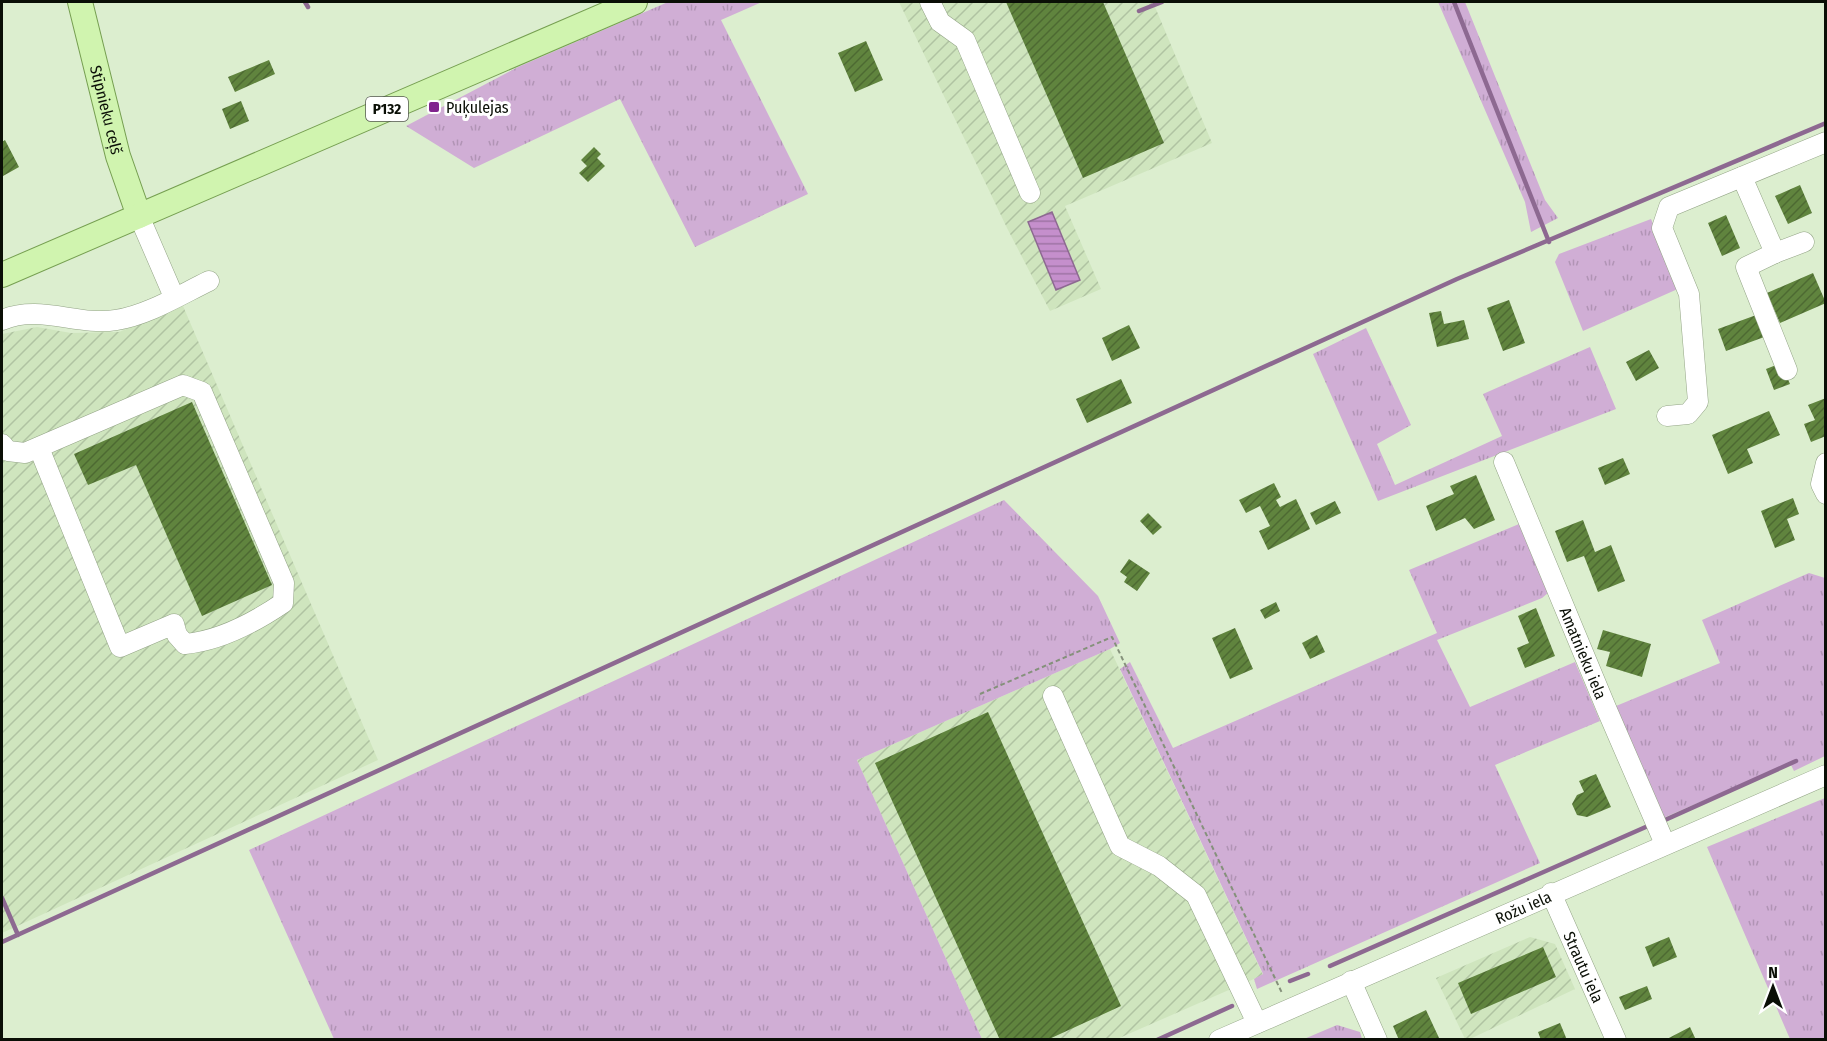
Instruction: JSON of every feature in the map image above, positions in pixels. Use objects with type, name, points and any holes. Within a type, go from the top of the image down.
[{"type":"main road","name":"Stīpnieku ceļš","points":[[80,2],[118,156],[139,216]]},
{"type":"main road","name":"P132","points":[[2,275],[636,2]]},
{"type":"street","points":[[930,2],[940,22],[964,40],[1030,193]]},
{"type":"street","points":[[1667,416],[1688,414],[1698,402],[1689,294],[1662,228],[1669,207],[1826,142]]},
{"type":"street","points":[[1742,177],[1774,253]]},
{"type":"street","points":[[139,216],[174,297]]},
{"type":"street","points":[[1787,370],[1746,267],[1804,242]]},
{"type":"street","points":[[2,320],[23,314],[38,313],[90,320],[115,320],[139,314],[209,281]]},
{"type":"street","points":[[2,444],[8,451],[25,453],[183,385],[202,392],[284,583],[283,603],[261,618],[202,642],[185,644],[177,634],[174,624],[120,647],[39,448]]},
{"type":"street","name":"Amatnieku iela","points":[[1504,462],[1665,844]]},
{"type":"street","points":[[1826,463],[1821,484],[1826,494]]},
{"type":"street","points":[[1053,696],[1119,846],[1159,866],[1196,895],[1257,1029]]},
{"type":"street","name":"Rožu iela","points":[[1219,1040],[1257,1029],[1290,1008],[1826,775]]},
{"type":"street","name":"Strautu iela","points":[[1551,893],[1616,1040]]},
{"type":"street","points":[[1351,981],[1377,1040]]},
{"type":"path","points":[[980,694],[1112,637],[1290,1008]]},
{"type":"shaded area","points":[[899,2],[1153,2],[1212,143],[1065,206],[1101,289],[1050,311],[1007,228]]},
{"type":"shaded area","points":[[1052,212],[1080,280],[1056,290],[1028,222]]},
{"type":"shaded area","points":[[183,306],[378,760],[2,933],[2,334],[37,327],[71,333],[119,332]]},
{"type":"shaded area","points":[[1110,649],[1263,975],[1117,1039],[982,1039],[857,760]]},
{"type":"shaded area","points":[[1530,937],[1555,944],[1575,989],[1470,1039],[1465,1039],[1436,978]]},
{"type":"green space","points":[[668,2],[762,2],[721,20],[808,194],[695,247],[620,99],[474,168],[406,126],[518,67]]},
{"type":"green space","points":[[1438,2],[1465,2],[1545,200],[1558,218],[1531,232],[1525,202]]},
{"type":"green space","points":[[1651,219],[1680,288],[1583,331],[1555,262],[1559,254]]},
{"type":"green space","points":[[1366,328],[1411,425],[1377,444],[1395,485],[1502,436],[1483,394],[1590,347],[1616,409],[1378,501],[1313,354]]},
{"type":"green space","points":[[1004,500],[1098,596],[1120,643],[857,760],[982,1039],[334,1039],[249,850]]},
{"type":"green space","points":[[1519,524],[1548,593],[1542,598],[1437,640],[1470,707],[1575,662],[1600,721],[1495,765],[1540,863],[1257,989],[1254,979],[1263,974],[1120,669],[1130,662],[1173,748],[1437,633],[1409,570]]},
{"type":"green space","points":[[1809,573],[1825,578],[1825,756],[1794,771],[1790,763],[1661,819],[1613,710],[1616,706],[1720,663],[1702,620]]},
{"type":"green space","points":[[1825,798],[1825,1039],[1790,1039],[1707,847]]},
{"type":"green space","points":[[1337,1025],[1360,1032],[1362,1039],[1304,1039]]},
{"type":"building","points":[[1006,2],[1103,2],[1164,143],[1083,178]]},
{"type":"building","points":[[866,41],[883,80],[855,92],[838,53]]},
{"type":"building","points":[[269,60],[275,74],[235,92],[228,77]]},
{"type":"building","points":[[241,101],[249,121],[230,129],[222,109]]},
{"type":"building","points":[[5,140],[19,167],[3,176],[2,142]]},
{"type":"building","points":[[594,147],[601,154],[597,158],[605,166],[588,182],[579,173],[587,166],[581,160]]},
{"type":"building","points":[[1800,185],[1812,213],[1788,224],[1775,196]]},
{"type":"building","points":[[1726,215],[1740,248],[1722,256],[1708,223]]},
{"type":"building","points":[[1813,273],[1826,303],[1780,323],[1767,293]]},
{"type":"building","points":[[1509,300],[1525,343],[1503,351],[1487,308]]},
{"type":"building","points":[[1441,311],[1444,324],[1464,320],[1469,339],[1437,347],[1429,313]]},
{"type":"building","points":[[1759,314],[1767,336],[1726,351],[1718,329]]},
{"type":"building","points":[[1129,325],[1140,348],[1112,361],[1102,338]]},
{"type":"building","points":[[1649,350],[1659,368],[1636,381],[1626,362]]},
{"type":"building","points":[[1781,363],[1790,384],[1774,390],[1766,369]]},
{"type":"building","points":[[1121,379],[1132,403],[1087,423],[1076,399]]},
{"type":"building","points":[[1826,398],[1826,436],[1811,442],[1804,424],[1815,420],[1808,405]]},
{"type":"building","points":[[192,402],[272,585],[202,616],[136,465],[88,485],[74,454]]},
{"type":"building","points":[[1769,411],[1780,435],[1747,449],[1753,463],[1728,474],[1712,435]]},
{"type":"building","points":[[1623,458],[1630,474],[1605,485],[1598,468]]},
{"type":"building","points":[[1476,475],[1495,520],[1474,529],[1465,518],[1436,531],[1426,506],[1454,494],[1450,486]]},
{"type":"building","points":[[1274,483],[1281,497],[1276,500],[1280,507],[1296,499],[1310,529],[1268,550],[1259,531],[1270,526],[1260,506],[1246,513],[1239,500]]},
{"type":"building","points":[[1793,498],[1799,514],[1787,519],[1795,540],[1775,548],[1761,511]]},
{"type":"building","points":[[1335,501],[1341,513],[1316,525],[1310,513]]},
{"type":"building","points":[[1148,513],[1162,527],[1153,535],[1140,521]]},
{"type":"building","points":[[1583,520],[1595,552],[1611,545],[1625,581],[1598,592],[1584,556],[1567,562],[1555,531]]},
{"type":"building","points":[[1129,559],[1150,573],[1137,591],[1124,582],[1127,577],[1120,572]]},
{"type":"building","points":[[1276,602],[1280,611],[1265,619],[1260,610]]},
{"type":"building","points":[[1536,608],[1555,656],[1525,668],[1517,648],[1529,643],[1518,616]]},
{"type":"building","points":[[1235,628],[1253,669],[1230,679],[1212,638]]},
{"type":"building","points":[[1603,630],[1651,644],[1642,677],[1606,666],[1610,652],[1597,649]]},
{"type":"building","points":[[1317,635],[1325,652],[1310,659],[1302,643]]},
{"type":"building","points":[[988,712],[1121,1006],[1047,1040],[1000,1040],[875,763]]},
{"type":"building","points":[[1596,774],[1611,807],[1587,817],[1577,815],[1572,804],[1577,795],[1584,792],[1579,781]]},
{"type":"building","points":[[1669,937],[1677,957],[1653,967],[1645,947]]},
{"type":"building","points":[[1543,947],[1556,977],[1471,1014],[1458,983]]},
{"type":"building","points":[[1647,986],[1652,999],[1625,1010],[1619,997]]},
{"type":"building","points":[[1426,1010],[1440,1040],[1399,1040],[1393,1026]]},
{"type":"building","points":[[1560,1023],[1567,1040],[1541,1040],[1538,1032]]},
{"type":"building","points":[[1690,1027],[1696,1040],[1665,1040]]},
{"type":"waterway","points":[[305,2],[308,7]]},
{"type":"waterway","points":[[1139,11],[1162,2]]},
{"type":"waterway","points":[[1454,2],[1549,242]]},
{"type":"waterway","points":[[2,942],[1457,279],[1826,123]]},
{"type":"waterway","points":[[1665,820],[1796,761]]},
{"type":"waterway","points":[[1330,966],[1648,826]]},
{"type":"waterway","points":[[2,898],[18,935]]},
{"type":"waterway","points":[[1290,981],[1308,974]]},
{"type":"waterway","points":[[1157,1040],[1232,1006]]},
{"type":"place","name":"Puķulejas","points":[[434,107]]}]
